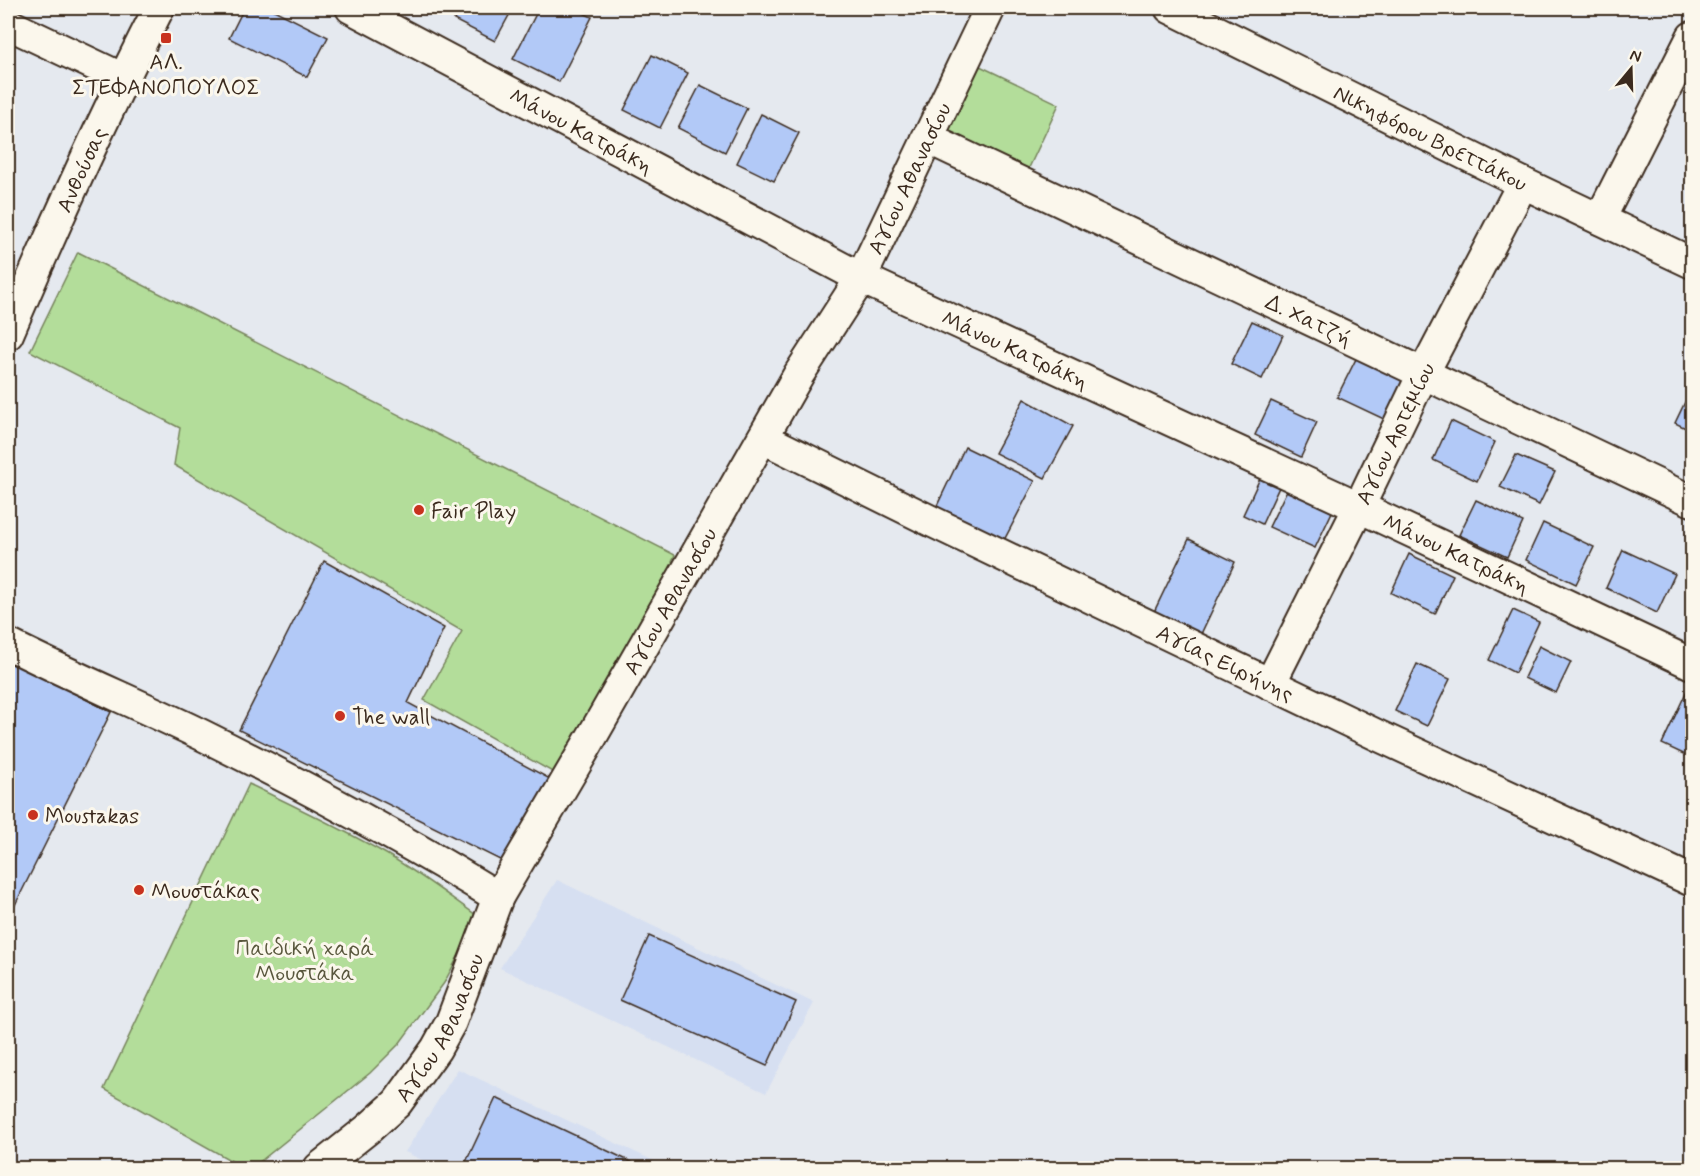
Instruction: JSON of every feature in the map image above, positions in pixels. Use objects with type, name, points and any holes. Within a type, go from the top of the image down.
[{"type":"street","name":"Ανθούσας","points":[[8,334],[68,196],[159,8]]},
{"type":"street","name":"Μάνου Κατράκη","points":[[351,8],[861,278],[1359,507],[1692,664]]},
{"type":"street","name":"Αγίου Αθανασίου","points":[[334,1166],[368,1129],[397,1103],[436,1049],[451,1022],[498,897],[799,374],[861,278],[990,8]]},
{"type":"street","name":"Νικηφόρου Βρεττάκου","points":[[1170,8],[1523,183],[1692,263]]},
{"type":"street","points":[[8,24],[124,79]]},
{"type":"street","points":[[1600,219],[1692,37]]},
{"type":"street","name":"Δ. Χατζή","points":[[927,138],[1692,501]]},
{"type":"street","name":"Αγίου Αρτεμίου","points":[[1270,684],[1423,374],[1523,183]]},
{"type":"street","name":"Αγίας Ειρήνης","points":[[763,438],[1379,736],[1692,880]]},
{"type":"street","points":[[8,644],[230,750],[374,824],[498,897]]},
{"type":"shaded area","points":[[557,880],[814,1003],[766,1093],[500,968]]},
{"type":"shaded area","points":[[458,1069],[669,1168],[439,1168],[405,1152]]},
{"type":"green space","points":[[959,56],[1059,104],[1027,172],[923,127]]},
{"type":"green space","name":"Fair Play","points":[[78,252],[675,555],[672,561],[674,563],[556,774],[424,700],[462,631],[174,465],[180,428],[30,351]]},
{"type":"green space","name":"Παιδική χαρά Μουστάκα","points":[[249,784],[388,855],[479,917],[444,983],[399,1044],[370,1073],[252,1168],[244,1168],[104,1089]]},
{"type":"building","points":[[244,8],[270,8],[328,37],[307,77],[229,38]]},
{"type":"building","points":[[461,8],[513,8],[495,41],[454,20]]},
{"type":"building","points":[[539,8],[573,8],[592,17],[559,82],[513,59]]},
{"type":"building","points":[[652,55],[688,73],[660,128],[624,110]]},
{"type":"building","points":[[700,85],[747,108],[725,152],[678,128]]},
{"type":"building","points":[[761,114],[799,133],[774,181],[737,163]]},
{"type":"building","points":[[1252,321],[1283,335],[1262,379],[1231,364]]},
{"type":"building","points":[[1357,357],[1407,380],[1388,421],[1337,397]]},
{"type":"building","points":[[1024,399],[1073,426],[1045,478],[995,453]]},
{"type":"building","points":[[1686,400],[1692,403],[1692,431],[1675,423]]},
{"type":"building","points":[[1271,401],[1317,422],[1301,457],[1255,435]]},
{"type":"building","points":[[1451,421],[1495,442],[1477,481],[1433,460]]},
{"type":"building","points":[[965,447],[1035,481],[1002,544],[934,512]]},
{"type":"building","points":[[1516,455],[1555,472],[1539,505],[1500,487]]},
{"type":"building","points":[[1261,476],[1280,485],[1262,524],[1243,515]]},
{"type":"building","points":[[1287,490],[1332,512],[1315,548],[1269,527]]},
{"type":"building","points":[[1476,500],[1523,522],[1507,557],[1459,535]]},
{"type":"building","points":[[1543,523],[1594,547],[1576,584],[1526,560]]},
{"type":"building","points":[[1189,539],[1235,562],[1200,636],[1153,614]]},
{"type":"building","points":[[1623,550],[1675,574],[1657,613],[1606,588]]},
{"type":"building","points":[[1409,554],[1453,575],[1435,614],[1391,593]]},
{"type":"building","name":"The wall","points":[[324,561],[444,628],[408,703],[552,780],[508,864],[239,730]]},
{"type":"building","points":[[1513,610],[1539,622],[1515,673],[1489,660]]},
{"type":"building","points":[[1539,646],[1571,662],[1556,693],[1524,678]]},
{"type":"building","name":"Moustakas","points":[[8,660],[111,712],[8,919]]},
{"type":"building","points":[[1417,664],[1450,679],[1427,726],[1395,711]]},
{"type":"building","points":[[1690,684],[1692,685],[1692,758],[1662,744]]},
{"type":"building","points":[[649,936],[796,1002],[767,1066],[620,1000]]},
{"type":"building","points":[[496,1098],[644,1168],[475,1168],[465,1164]]},
{"type":"place","name":"ΑΛ. ΣΤΕΦΑΝΟΠΟΥΛΟΣ","points":[[166,38]]},
{"type":"place","name":"Fair Play","points":[[419,510]]},
{"type":"place","name":"The wall","points":[[340,716]]},
{"type":"place","name":"Moustakas","points":[[33,815]]},
{"type":"place","name":"Μουστάκας","points":[[139,890]]}]
